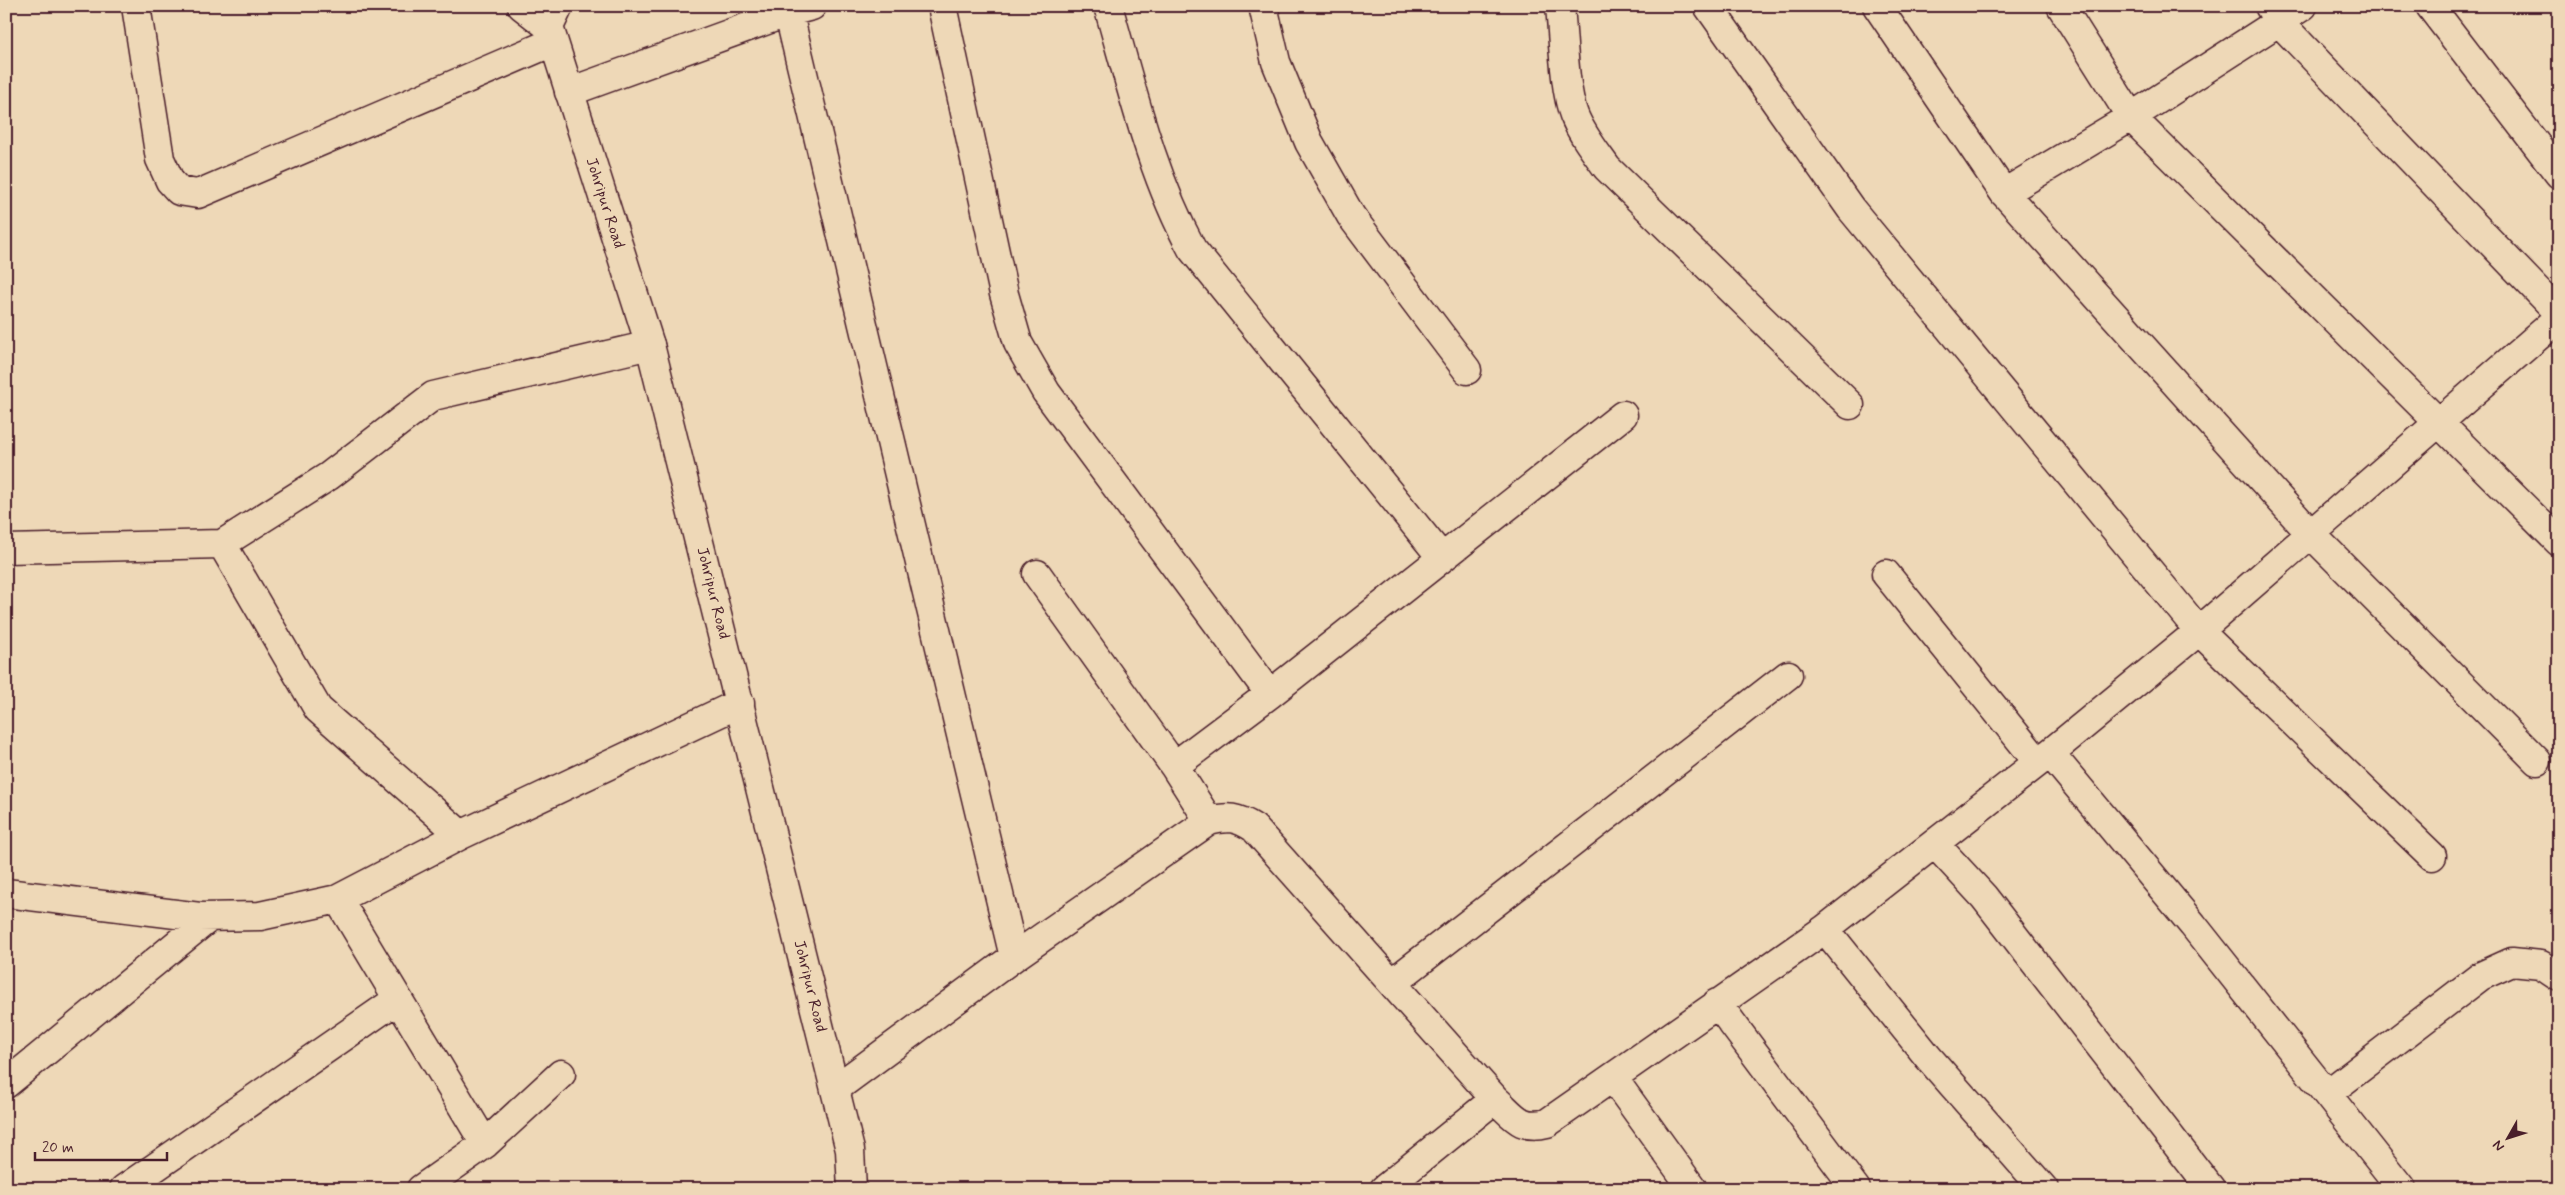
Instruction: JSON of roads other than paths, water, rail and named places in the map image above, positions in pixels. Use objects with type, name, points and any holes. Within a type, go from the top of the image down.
[{"type":"street","points":[[136,6],[160,159],[170,181],[179,191],[198,194],[554,25]]},
{"type":"street","points":[[522,6],[554,25]]},
{"type":"street","points":[[942,6],[1004,294],[1018,343],[1046,392],[1270,694]]},
{"type":"street","points":[[1108,6],[1154,168],[1172,211],[1192,249],[1442,558]]},
{"type":"street","points":[[1263,6],[1276,62],[1309,142],[1351,216],[1467,370]]},
{"type":"street","points":[[1560,6],[1570,94],[1574,113],[1586,139],[1608,168],[1850,406]]},
{"type":"street","points":[[1708,6],[1851,209],[2199,631],[2432,856]]},
{"type":"street","points":[[1877,6],[2004,194],[2311,534],[2537,761]]},
{"type":"street","points":[[2061,6],[2131,117],[2438,424],[2559,542]]},
{"type":"street","points":[[2004,194],[2131,117],[2274,14],[2303,6]]},
{"type":"street","points":[[2430,6],[2559,174]]},
{"type":"street","points":[[569,92],[796,8],[1014,957]]},
{"type":"street","points":[[2274,14],[2559,313]]},
{"type":"street","name":"Johripur Road","points":[[554,25],[569,92],[650,346],[850,1150],[852,1189]]},
{"type":"street","points":[[835,1089],[1014,957],[1209,821],[1225,817],[1237,818],[1254,828],[1495,1099],[1522,1123],[1532,1127],[1558,1117],[1717,1003],[1825,929],[2044,758],[2199,631],[2559,318]]},
{"type":"street","points":[[6,549],[222,544],[329,476],[433,396],[650,346]]},
{"type":"street","points":[[1174,766],[1270,694],[1623,415]]},
{"type":"street","points":[[222,544],[318,709],[461,835]]},
{"type":"street","points":[[1037,574],[1174,766],[1209,821]]},
{"type":"street","points":[[1886,574],[2044,758],[2193,925],[2328,1093],[2402,1189]]},
{"type":"street","points":[[1392,983],[1788,675]]},
{"type":"street","points":[[6,893],[210,917],[260,916],[338,899],[461,835],[740,703]]},
{"type":"street","points":[[1935,844],[1984,896],[2211,1189]]},
{"type":"street","points":[[338,899],[485,1144]]},
{"type":"street","points":[[6,1084],[210,917]]},
{"type":"street","points":[[1825,929],[1928,1057],[2044,1189]]},
{"type":"street","points":[[2328,1093],[2481,976],[2512,962],[2541,965],[2559,977]]},
{"type":"street","points":[[124,1189],[398,1000]]},
{"type":"street","points":[[1717,1003],[1856,1189]]},
{"type":"street","points":[[421,1189],[485,1144],[561,1074]]},
{"type":"street","points":[[1613,1078],[1693,1189]]},
{"type":"street","points":[[1384,1189],[1411,1180],[1495,1099]]}]
